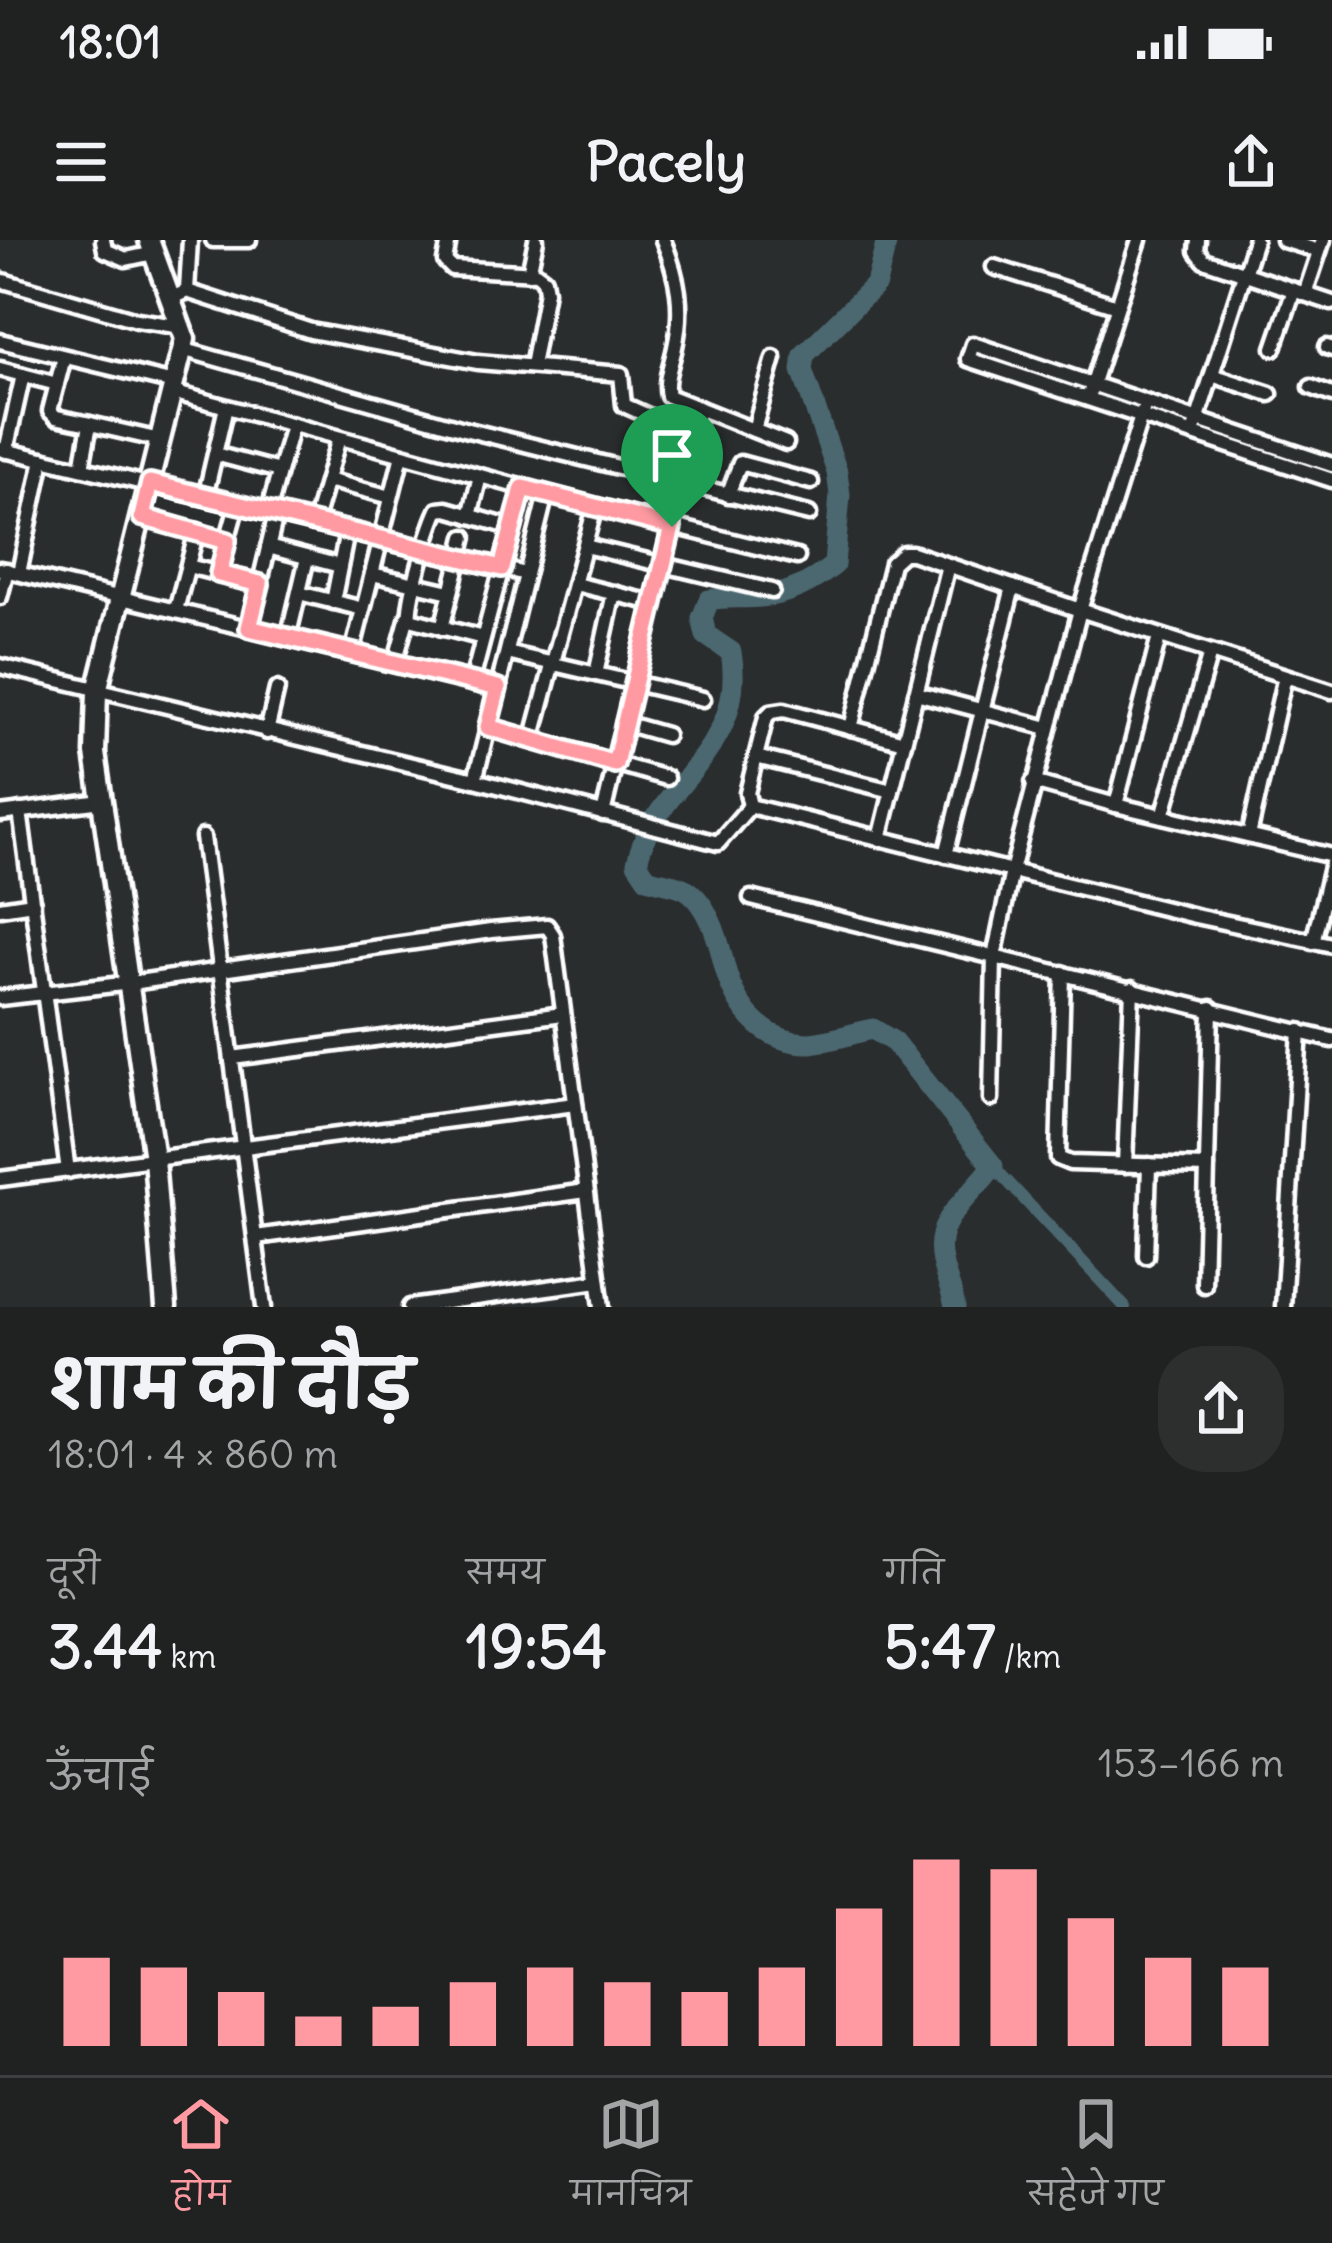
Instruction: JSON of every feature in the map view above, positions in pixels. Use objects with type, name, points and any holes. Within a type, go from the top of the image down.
[{"type":"street","points":[[103,240],[105,250],[122,258],[152,246],[179,294],[311,331],[478,362],[621,374],[624,405],[693,436]]},
{"type":"street","points":[[166,1307],[154,1159],[95,753],[97,691],[182,350],[179,294],[190,240]]},
{"type":"street","points":[[213,240],[249,240]]},
{"type":"street","points":[[449,240],[446,261],[452,268],[541,275],[547,285],[532,366]]},
{"type":"street","points":[[530,273],[536,240]]},
{"type":"street","points":[[663,240],[678,276],[680,298],[666,392],[671,398],[786,442]]},
{"type":"street","points":[[1090,391],[1139,240]]},
{"type":"street","points":[[1198,240],[1197,250],[1204,260],[1332,303]]},
{"type":"street","points":[[1195,427],[1255,240]]},
{"type":"street","points":[[1274,348],[1321,246],[1283,240]]},
{"type":"street","points":[[994,267],[1118,306]]},
{"type":"street","points":[[0,280],[137,320],[183,328]]},
{"type":"street","points":[[0,341],[523,488],[796,557]]},
{"type":"street","points":[[1090,391],[973,344],[968,358],[1144,409],[1332,480]]},
{"type":"street","points":[[182,350],[809,514]]},
{"type":"street","points":[[64,357],[52,414],[160,440]]},
{"type":"street","points":[[754,430],[774,358]]},
{"type":"street","points":[[0,369],[57,384]]},
{"type":"street","points":[[23,375],[2,450],[526,574]]},
{"type":"street","points":[[1212,375],[1270,394]]},
{"type":"street","points":[[1311,387],[1332,395]]},
{"type":"street","points":[[206,497],[226,407]]},
{"type":"street","points":[[603,814],[699,408]]},
{"type":"street","points":[[991,1099],[994,957],[1012,871],[1080,610],[1144,409]]},
{"type":"street","points":[[82,468],[90,424]]},
{"type":"street","points":[[249,628],[292,425]]},
{"type":"street","points":[[1195,427],[1332,465]]},
{"type":"street","points":[[314,524],[339,438]]},
{"type":"street","points":[[215,454],[279,471]]},
{"type":"street","points":[[352,653],[402,455]]},
{"type":"street","points":[[0,597],[43,459]]},
{"type":"street","points":[[728,495],[740,464],[811,482]]},
{"type":"street","points":[[470,516],[480,476]]},
{"type":"street","points":[[327,480],[391,497]]},
{"type":"street","points":[[472,681],[523,488]]},
{"type":"street","points":[[475,779],[546,494]]},
{"type":"street","points":[[219,574],[237,505]]},
{"type":"street","points":[[532,740],[596,507]]},
{"type":"street","points":[[395,663],[438,510],[513,528]]},
{"type":"street","points":[[142,517],[227,541]]},
{"type":"street","points":[[176,610],[197,531]]},
{"type":"street","points":[[333,602],[347,532]]},
{"type":"street","points":[[442,628],[465,537]]},
{"type":"street","points":[[585,545],[772,591]]},
{"type":"street","points":[[268,548],[340,566]]},
{"type":"street","points":[[851,728],[892,563],[903,553],[1332,691]]},
{"type":"street","points":[[288,638],[307,558]]},
{"type":"street","points":[[880,839],[948,565]]},
{"type":"street","points":[[188,566],[260,584]]},
{"type":"street","points":[[8,571],[498,688]]},
{"type":"street","points":[[372,574],[450,592]]},
{"type":"street","points":[[574,584],[653,603]]},
{"type":"street","points":[[946,855],[1012,587]]},
{"type":"street","points":[[299,593],[363,609]]},
{"type":"street","points":[[596,674],[614,593]]},
{"type":"street","points":[[408,616],[483,638]]},
{"type":"street","points":[[1116,805],[1159,637]]},
{"type":"street","points":[[507,652],[703,699]]},
{"type":"street","points":[[1163,816],[1210,653]]},
{"type":"street","points":[[0,667],[475,779],[718,843],[750,806]]},
{"type":"street","points":[[1249,836],[1285,676]]},
{"type":"street","points":[[266,732],[278,688]]},
{"type":"street","points":[[916,693],[1048,728]]},
{"type":"street","points":[[750,806],[747,793],[771,712],[784,710],[904,742]]},
{"type":"street","points":[[624,724],[665,735]]},
{"type":"street","points":[[488,727],[666,778]]},
{"type":"street","points":[[756,757],[892,791]]},
{"type":"street","points":[[1034,782],[1332,860],[1313,942]]},
{"type":"street","points":[[0,814],[102,801]]},
{"type":"street","points":[[750,806],[1332,945]]},
{"type":"street","points":[[20,812],[68,1171]]},
{"type":"street","points":[[203,837],[264,1307]]},
{"type":"street","points":[[751,898],[1332,1040]]},
{"type":"street","points":[[0,908],[33,903]]},
{"type":"street","points":[[0,998],[541,925],[553,935],[602,1307]]},
{"type":"street","points":[[1063,973],[1058,1158],[1070,1163],[1207,1167]]},
{"type":"street","points":[[1126,1165],[1132,989]]},
{"type":"street","points":[[1204,1285],[1211,1008]]},
{"type":"street","points":[[232,1058],[563,1014]]},
{"type":"street","points":[[1282,1307],[1300,1031]]},
{"type":"street","points":[[0,1180],[575,1104]]},
{"type":"street","points":[[1146,1256],[1149,1165]]},
{"type":"street","points":[[256,1237],[586,1191]]},
{"type":"street","points":[[410,1307],[598,1281]]},
{"type":"waterway","points":[[887,240],[876,284],[804,355],[802,370],[837,472],[840,495],[834,565],[780,594],[709,600],[702,618],[706,635],[731,652],[733,687],[726,716],[713,742],[661,810],[637,863],[647,878],[682,888],[703,907],[734,992],[751,1018],[776,1036],[809,1043],[873,1029],[894,1042],[993,1166],[956,1209],[943,1233],[942,1261],[955,1307]]},
{"type":"waterway","points":[[993,1166],[1125,1307]]},
{"type":"route","points":[[150,483],[502,568],[523,488],[672,527],[615,764],[488,727],[498,688],[249,628],[260,584],[219,574],[227,541],[142,517],[150,483]]}]
